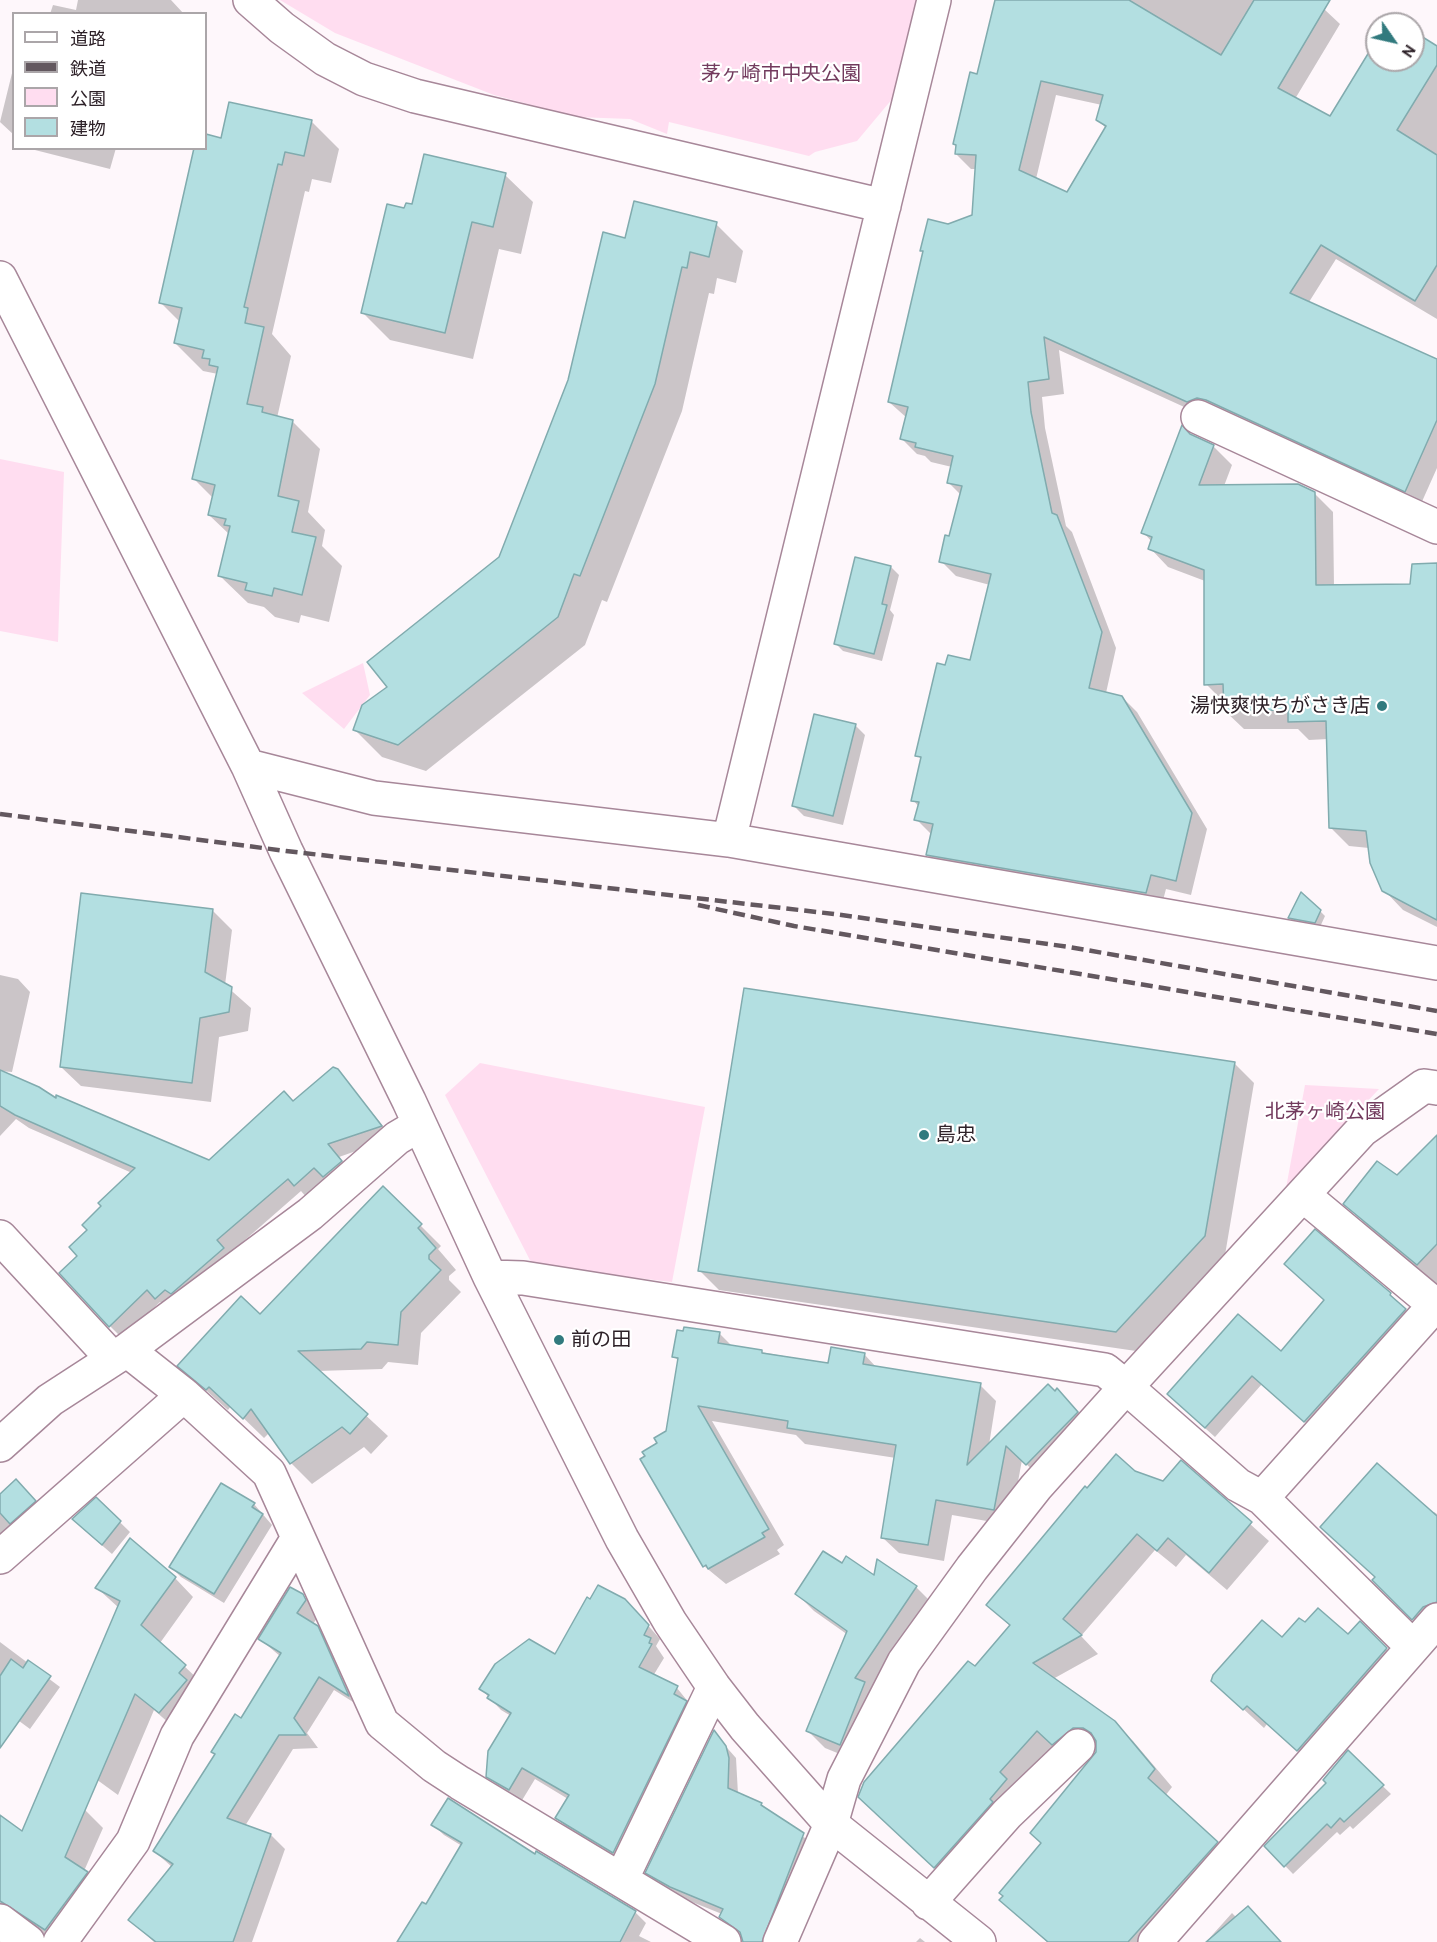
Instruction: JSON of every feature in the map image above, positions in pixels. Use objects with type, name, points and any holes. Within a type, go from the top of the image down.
[{"type":"street","points":[[250,0],[282,28],[325,59],[364,79],[415,96],[884,206]]},
{"type":"street","points":[[729,840],[934,0]]},
{"type":"street","points":[[0,278],[248,766],[286,851],[490,1277],[622,1539],[670,1622],[714,1688],[781,1770],[831,1824],[979,1942]]},
{"type":"street","points":[[1198,417],[1437,527]]},
{"type":"street","points":[[248,766],[374,798],[729,840],[1437,963]]},
{"type":"street","points":[[780,1942],[831,1824],[844,1779],[904,1662],[972,1568],[1036,1487],[1362,1130],[1424,1086],[1437,1088]]},
{"type":"street","points":[[0,1444],[50,1400],[120,1355],[310,1214],[397,1138],[419,1125]]},
{"type":"street","points":[[1262,1498],[1435,1305],[1303,1196]]},
{"type":"street","points":[[0,1237],[120,1355],[184,1395],[268,1473],[382,1723],[434,1766],[724,1942]]},
{"type":"street","points":[[490,1277],[523,1278],[1105,1370],[1238,1485],[1262,1498],[1413,1647]]},
{"type":"street","points":[[0,1557],[184,1395]]},
{"type":"street","points":[[60,1942],[133,1841],[177,1736],[298,1538]]},
{"type":"street","points":[[1155,1942],[1437,1620]]},
{"type":"street","points":[[621,1880],[714,1688]]},
{"type":"street","points":[[928,1903],[1008,1814],[1078,1746]]},
{"type":"street","points":[[0,1922],[28,1942]]},
{"type":"green space","name":"茅ヶ崎市中央公園","points":[[280,0],[918,0],[893,98],[857,141],[815,152],[809,156],[669,122],[667,134],[630,119],[577,117],[494,95],[335,33]]},
{"type":"green space","points":[[0,459],[64,472],[58,642],[0,631]]},
{"type":"green space","points":[[363,663],[370,695],[344,729],[302,693]]},
{"type":"green space","points":[[480,1063],[705,1107],[672,1282],[533,1266],[445,1095]]},
{"type":"green space","name":"北茅ヶ崎公園","points":[[1305,1085],[1379,1089],[1286,1188]]},
{"type":"building","points":[[995,0],[1129,0],[1221,55],[1254,0],[1330,0],[1278,88],[1330,116],[1365,59],[1365,72],[1425,72],[1425,38],[1437,46],[1437,65],[1397,130],[1437,155],[1437,265],[1415,301],[1321,245],[1290,293],[1437,359],[1437,420],[1405,492],[1206,400],[1197,398],[1187,402],[1044,337],[1049,379],[1028,382],[1031,412],[1052,513],[1057,515],[1102,632],[1089,688],[1122,696],[1192,813],[1176,881],[1151,875],[1146,893],[926,855],[933,824],[914,820],[919,802],[911,801],[921,757],[915,756],[937,663],[945,665],[948,655],[970,660],[991,574],[939,562],[945,535],[949,536],[962,486],[947,483],[953,456],[915,447],[916,443],[900,439],[908,407],[888,402],[923,251],[920,251],[928,219],[948,224],[972,215],[976,155],[955,154],[956,145],[953,144],[970,72],[977,74]],"holes":[[[1041,81],[1103,95],[1096,120],[1106,126],[1067,192],[1019,170]]]},
{"type":"building","points":[[229,102],[312,120],[304,156],[285,152],[282,165],[278,164],[244,307],[248,308],[245,323],[264,327],[247,404],[263,407],[262,412],[293,420],[278,496],[299,501],[292,532],[316,537],[302,595],[274,588],[272,596],[245,590],[247,583],[218,576],[230,526],[224,525],[226,519],[208,515],[215,485],[192,479],[218,367],[209,365],[210,359],[202,358],[204,350],[174,343],[182,308],[159,303],[194,150],[207,150],[207,134],[221,138]]},
{"type":"building","points":[[424,154],[506,173],[493,227],[472,222],[445,333],[361,313],[387,204],[404,208],[406,203],[412,204]]},
{"type":"building","points":[[634,201],[717,222],[709,257],[690,252],[687,268],[682,267],[655,384],[580,576],[574,574],[558,617],[398,745],[353,730],[362,705],[387,687],[367,662],[499,557],[568,380],[603,232],[625,238]]},
{"type":"building","points":[[1182,425],[1190,434],[1214,445],[1199,485],[1298,484],[1315,492],[1316,585],[1410,584],[1412,564],[1437,563],[1437,920],[1382,891],[1370,863],[1366,831],[1329,828],[1326,721],[1288,722],[1288,710],[1224,711],[1223,684],[1204,685],[1204,570],[1148,549],[1152,537],[1141,533]]},
{"type":"building","points":[[855,557],[891,566],[882,604],[887,605],[874,654],[834,644]]},
{"type":"building","points":[[814,714],[856,724],[833,816],[792,806]]},
{"type":"building","points":[[1301,892],[1321,910],[1315,923],[1288,918]]},
{"type":"building","points":[[81,893],[213,909],[205,972],[232,987],[229,1012],[200,1018],[192,1083],[60,1067]]},
{"type":"building","points":[[744,988],[1235,1062],[1205,1236],[1116,1332],[698,1271]]},
{"type":"building","points":[[333,1067],[338,1069],[382,1126],[328,1144],[342,1161],[323,1177],[314,1168],[294,1186],[288,1179],[217,1240],[224,1248],[171,1294],[165,1290],[155,1299],[147,1290],[109,1327],[59,1273],[77,1256],[69,1247],[87,1230],[82,1225],[101,1206],[98,1203],[135,1168],[15,1115],[0,1106],[0,1070],[39,1087],[56,1098],[56,1095],[209,1160],[284,1091],[293,1101]]},
{"type":"building","points":[[1437,1135],[1437,1244],[1417,1265],[1343,1204],[1377,1161],[1397,1175]]},
{"type":"building","points":[[383,1186],[422,1224],[418,1228],[436,1248],[429,1255],[429,1259],[441,1270],[401,1312],[398,1345],[367,1342],[361,1349],[298,1351],[368,1414],[350,1434],[342,1427],[290,1464],[251,1409],[243,1419],[209,1387],[206,1390],[177,1366],[241,1296],[260,1314]]},
{"type":"building","points":[[1315,1229],[1391,1293],[1390,1295],[1406,1309],[1304,1422],[1252,1376],[1205,1428],[1167,1394],[1238,1314],[1281,1351],[1324,1300],[1284,1264]]},
{"type":"building","points":[[684,1327],[720,1332],[718,1343],[762,1350],[762,1353],[828,1363],[831,1347],[865,1353],[863,1364],[981,1383],[967,1465],[1048,1384],[1055,1391],[1057,1388],[1078,1412],[1026,1465],[1006,1446],[994,1510],[936,1500],[928,1545],[881,1538],[896,1445],[787,1428],[788,1421],[698,1406],[769,1529],[762,1533],[765,1537],[708,1569],[706,1565],[703,1567],[640,1459],[645,1456],[642,1452],[657,1443],[654,1438],[666,1431],[678,1358],[672,1357],[677,1330],[683,1331]]},
{"type":"building","points":[[1116,1454],[1135,1471],[1163,1481],[1181,1460],[1252,1522],[1209,1573],[1168,1538],[1157,1551],[1137,1534],[1063,1619],[1082,1635],[1033,1663],[1115,1721],[1155,1769],[1148,1778],[1218,1842],[1128,1942],[1048,1942],[999,1900],[1003,1896],[999,1893],[1041,1843],[1030,1833],[1096,1752],[1096,1741],[1091,1733],[1083,1728],[1073,1728],[1052,1745],[1037,1731],[1000,1772],[1007,1779],[990,1799],[993,1802],[934,1868],[858,1797],[864,1782],[968,1661],[975,1666],[1010,1625],[986,1605],[1085,1486],[1087,1488]]},
{"type":"building","points":[[1377,1463],[1437,1516],[1437,1602],[1423,1607],[1412,1620],[1372,1580],[1375,1577],[1320,1527]]},
{"type":"building","points":[[16,1479],[36,1501],[10,1524],[0,1513],[0,1494]]},
{"type":"building","points":[[221,1483],[255,1503],[252,1507],[263,1514],[214,1594],[169,1567]]},
{"type":"building","points":[[96,1497],[121,1521],[102,1545],[72,1519]]},
{"type":"building","points":[[130,1538],[176,1577],[141,1625],[186,1665],[179,1673],[187,1680],[159,1713],[135,1694],[65,1857],[88,1872],[45,1930],[0,1901],[0,1815],[22,1831],[120,1601],[95,1588]]},
{"type":"building","points":[[823,1551],[842,1563],[846,1556],[874,1575],[877,1559],[917,1586],[855,1678],[865,1682],[840,1745],[806,1731],[847,1631],[795,1594]]},
{"type":"building","points":[[598,1585],[625,1599],[649,1625],[644,1635],[651,1638],[649,1643],[652,1644],[639,1667],[678,1686],[674,1694],[687,1701],[613,1853],[555,1818],[569,1795],[522,1768],[509,1790],[486,1777],[488,1751],[511,1713],[487,1698],[489,1695],[479,1689],[495,1664],[529,1639],[555,1654],[587,1597],[590,1599]]},
{"type":"building","points":[[290,1587],[303,1594],[306,1600],[297,1613],[318,1626],[349,1696],[319,1677],[294,1718],[306,1735],[279,1735],[227,1818],[271,1834],[233,1942],[156,1942],[128,1920],[173,1864],[153,1851],[215,1754],[211,1752],[235,1714],[241,1718],[281,1653],[258,1639]]},
{"type":"building","points":[[1318,1608],[1348,1634],[1360,1621],[1387,1648],[1297,1751],[1247,1706],[1243,1710],[1211,1681],[1213,1675],[1262,1620],[1282,1637],[1299,1618],[1305,1622]]},
{"type":"building","points":[[11,1659],[23,1668],[28,1660],[51,1676],[0,1748],[0,1676]]},
{"type":"building","points":[[714,1730],[726,1746],[729,1758],[728,1788],[762,1803],[761,1805],[804,1833],[762,1942],[743,1942],[740,1932],[719,1917],[723,1909],[670,1887],[645,1873]]},
{"type":"building","points":[[1348,1750],[1384,1785],[1344,1822],[1340,1818],[1331,1828],[1327,1824],[1284,1867],[1264,1846],[1326,1783],[1323,1780]]},
{"type":"building","points":[[448,1798],[535,1854],[536,1851],[636,1911],[620,1942],[397,1942],[422,1902],[426,1904],[462,1843],[431,1825]]},
{"type":"building","points":[[1248,1906],[1281,1942],[1206,1942]]},
{"type":"railway","points":[[0,814],[286,851],[834,914],[1069,947],[1437,1011]]},
{"type":"railway","points":[[698,905],[794,926],[1437,1034]]},
{"type":"place","name":"湯快爽快ちがさき店","points":[[1382,706]]},
{"type":"place","name":"島忠","points":[[924,1135]]},
{"type":"place","name":"前の田","points":[[559,1340]]}]
